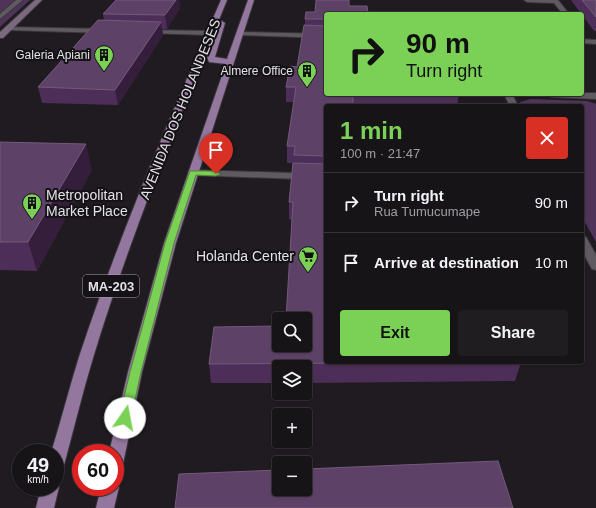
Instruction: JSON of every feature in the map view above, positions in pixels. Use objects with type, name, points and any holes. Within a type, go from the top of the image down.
[{"type":"main road","points":[[0,36],[39,0]]},
{"type":"main road","name":"AVENIDA DOS HOLANDESES","points":[[62,444],[86,358],[113,280],[179,107],[224,0]]},
{"type":"main road","name":"AVENIDA DOS HOLANDESES","points":[[119,444],[135,372],[170,243],[240,34],[249,2]]},
{"type":"main road","points":[[218,14],[223,17],[223,20],[211,57],[212,60],[230,62]]},
{"type":"main road","points":[[45,508],[48,496]]},
{"type":"main road","points":[[105,508],[108,496]]},
{"type":"street","points":[[0,17],[20,0]]},
{"type":"street","points":[[527,0],[555,0],[564,12]]},
{"type":"street","points":[[8,29],[109,31]]},
{"type":"street","points":[[140,32],[210,34]]},
{"type":"street","points":[[240,34],[324,36]]},
{"type":"street","points":[[585,41],[596,42]]},
{"type":"street","points":[[584,95],[596,96]]},
{"type":"street","points":[[193,173],[324,177]]},
{"type":"street","points":[[584,244],[596,266]]},
{"type":"shaded area","points":[[0,0],[30,0],[0,27]]},
{"type":"shaded area","points":[[531,99],[587,101],[596,104],[596,242],[584,221],[584,104],[521,104],[520,102]]},
{"type":"building","points":[[116,0],[176,0],[165,15],[103,14]]},
{"type":"building","points":[[316,0],[349,0],[349,6],[367,6],[368,12],[324,12],[324,19],[305,19],[306,12],[315,12]]},
{"type":"building","points":[[582,0],[596,0],[596,17]]},
{"type":"building","points":[[98,20],[161,22],[115,90],[38,87]]},
{"type":"building","points":[[304,25],[324,26],[324,96],[353,96],[353,104],[324,104],[324,156],[294,155],[295,146],[287,146],[296,87],[286,87],[290,66],[297,67]]},
{"type":"building","points":[[0,142],[86,144],[28,242],[0,242]]},
{"type":"building","points":[[293,163],[324,164],[324,363],[312,363],[312,360],[272,360],[272,364],[209,364],[214,327],[272,326],[272,352],[312,352],[312,312],[286,312],[293,202],[289,202]]},
{"type":"building","points":[[498,461],[513,508],[175,508],[179,474],[272,470],[272,496],[312,496],[312,469]]},
{"type":"place","name":"Galeria Apiani","points":[[104,72]]},
{"type":"place","name":"Almere Office","points":[[307,88]]},
{"type":"place","name":"Metropolitan Market Place","points":[[32,220]]},
{"type":"place","name":"Holanda Center","points":[[308,273]]},
{"type":"route","points":[[125,418],[135,372],[170,243],[193,173],[216,174]]}]
